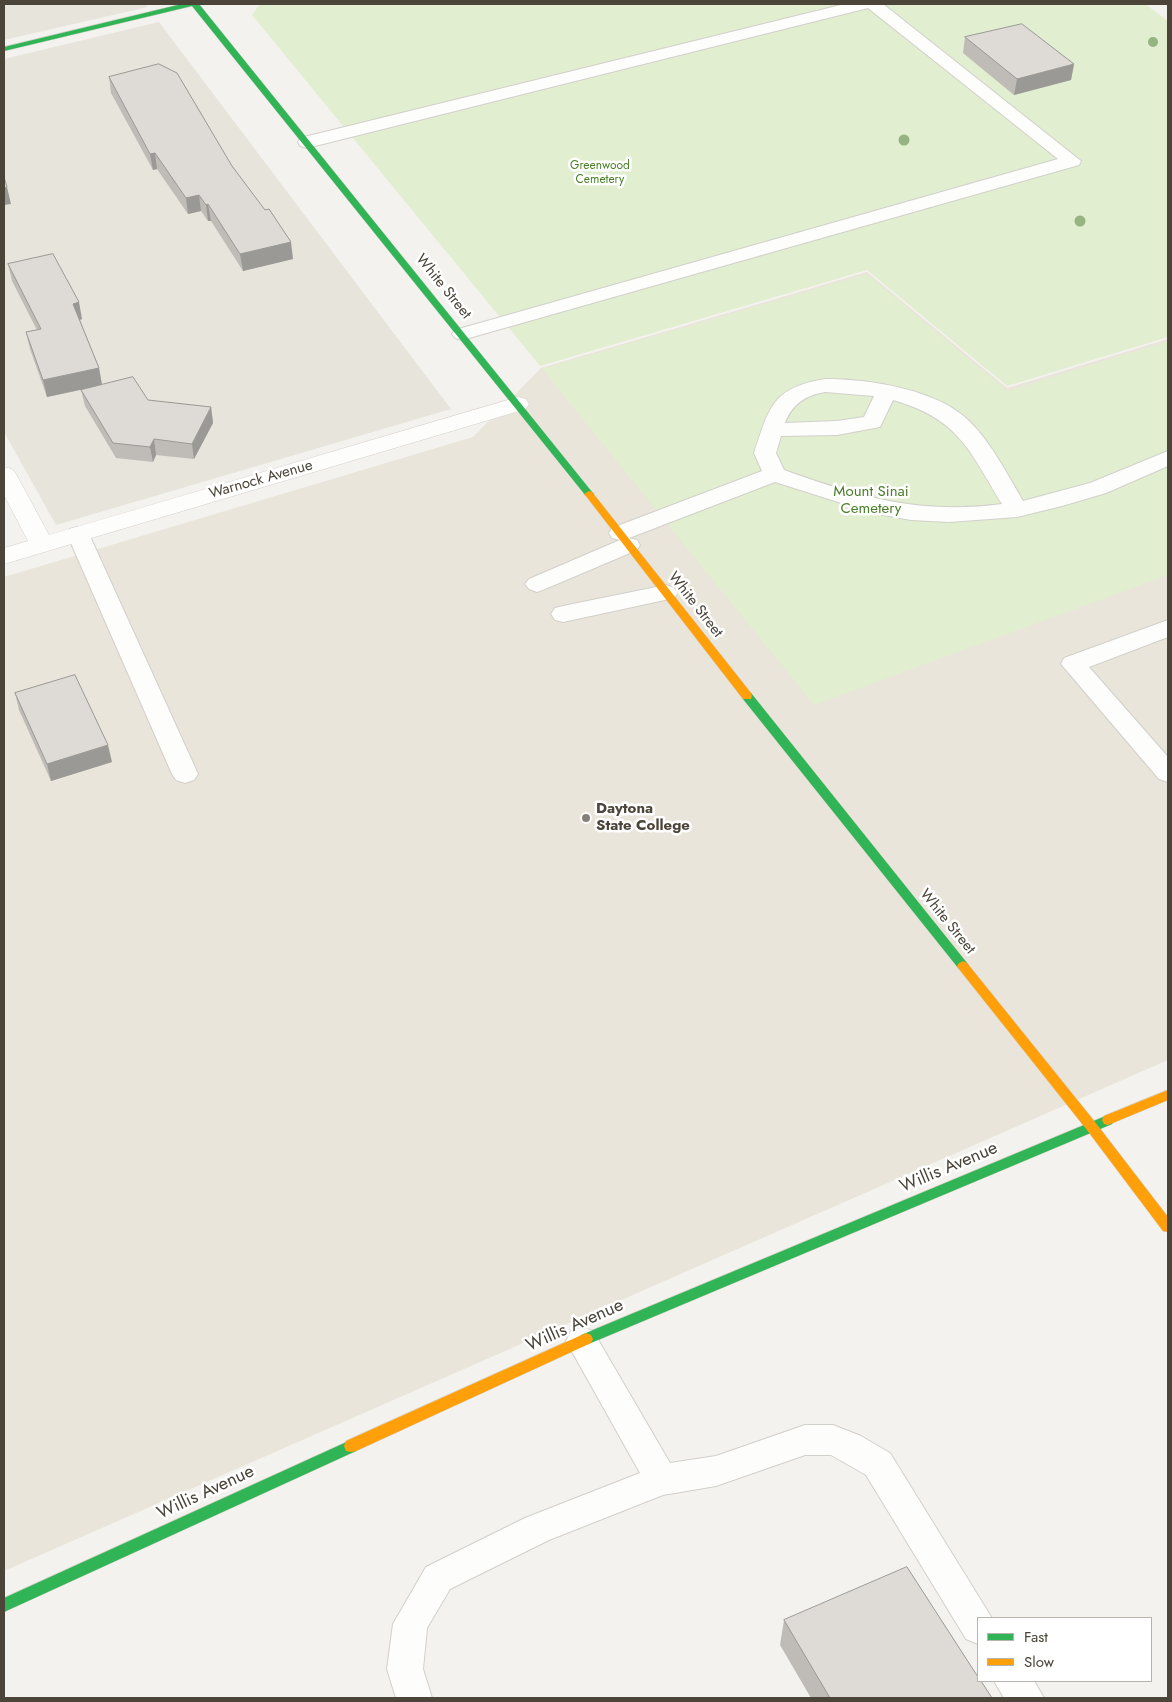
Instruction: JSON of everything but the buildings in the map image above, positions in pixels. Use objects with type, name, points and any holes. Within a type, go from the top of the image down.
[{"type":"street","points":[[4,49],[190,4]]},
{"type":"street","name":"White Street","points":[[195,4],[518,404],[666,593],[1091,1126],[1168,1227]]},
{"type":"street","name":"Warnock Avenue","points":[[4,556],[518,404]]},
{"type":"street","points":[[4,474],[42,544]]},
{"type":"street","name":"Willis Avenue","points":[[4,1605],[582,1341],[1168,1095]]},
{"type":"lane","points":[[307,142],[865,4]]},
{"type":"lane","points":[[462,334],[1072,161],[873,4]]},
{"type":"lane","points":[[775,474],[765,453],[782,406],[809,388],[854,386],[924,402],[947,414],[961,425],[1017,510]]},
{"type":"lane","points":[[773,430],[837,428],[872,422],[886,392]]},
{"type":"lane","points":[[537,584],[624,539],[775,474],[838,497],[874,506],[947,515],[1017,510],[1108,485],[1168,458]]},
{"type":"lane","points":[[78,534],[185,774]]},
{"type":"lane","points":[[563,614],[666,593]]},
{"type":"lane","points":[[1168,628],[1073,664],[1168,773]]},
{"type":"lane","points":[[582,1341],[662,1480]]},
{"type":"lane","points":[[414,1698],[405,1669],[410,1624],[438,1578],[537,1530],[662,1480],[716,1471],[805,1440],[833,1440],[878,1464],[977,1625]]},
{"type":"lane","points":[[1013,1682],[1026,1698]]},
{"type":"shaded area","points":[[4,4],[145,4],[148,7],[4,40]]},
{"type":"shaded area","points":[[159,22],[451,409],[56,525],[4,432],[4,59]]},
{"type":"shaded area","name":"Daytona State College","points":[[867,272],[1007,388],[1168,339],[1168,1060],[4,1571],[4,577],[473,437],[541,368]]},
{"type":"green space","name":"Greenwood Cemetery","points":[[260,4],[1145,4],[1168,21],[1168,337],[1007,386],[867,270],[540,366],[252,15]]},
{"type":"green space","name":"Mount Sinai Cemetery","points":[[867,274],[1007,391],[1168,341],[1168,575],[814,705],[542,369]]},
{"type":"traffic: fast","points":[[4,49],[190,4]]},
{"type":"traffic: fast","points":[[195,4],[589,494]]},
{"type":"traffic: fast","points":[[747,696],[963,966]]},
{"type":"traffic: fast","points":[[586,1339],[1108,1120]]},
{"type":"traffic: fast","points":[[4,1605],[351,1446]]},
{"type":"traffic: slow","points":[[589,494],[747,696]]},
{"type":"traffic: slow","points":[[963,966],[1091,1126],[1168,1227]]},
{"type":"traffic: slow","points":[[1108,1120],[1168,1095]]},
{"type":"traffic: slow","points":[[351,1446],[586,1339]]},
{"type":"place","name":"Daytona State College","points":[[586,818]]}]
